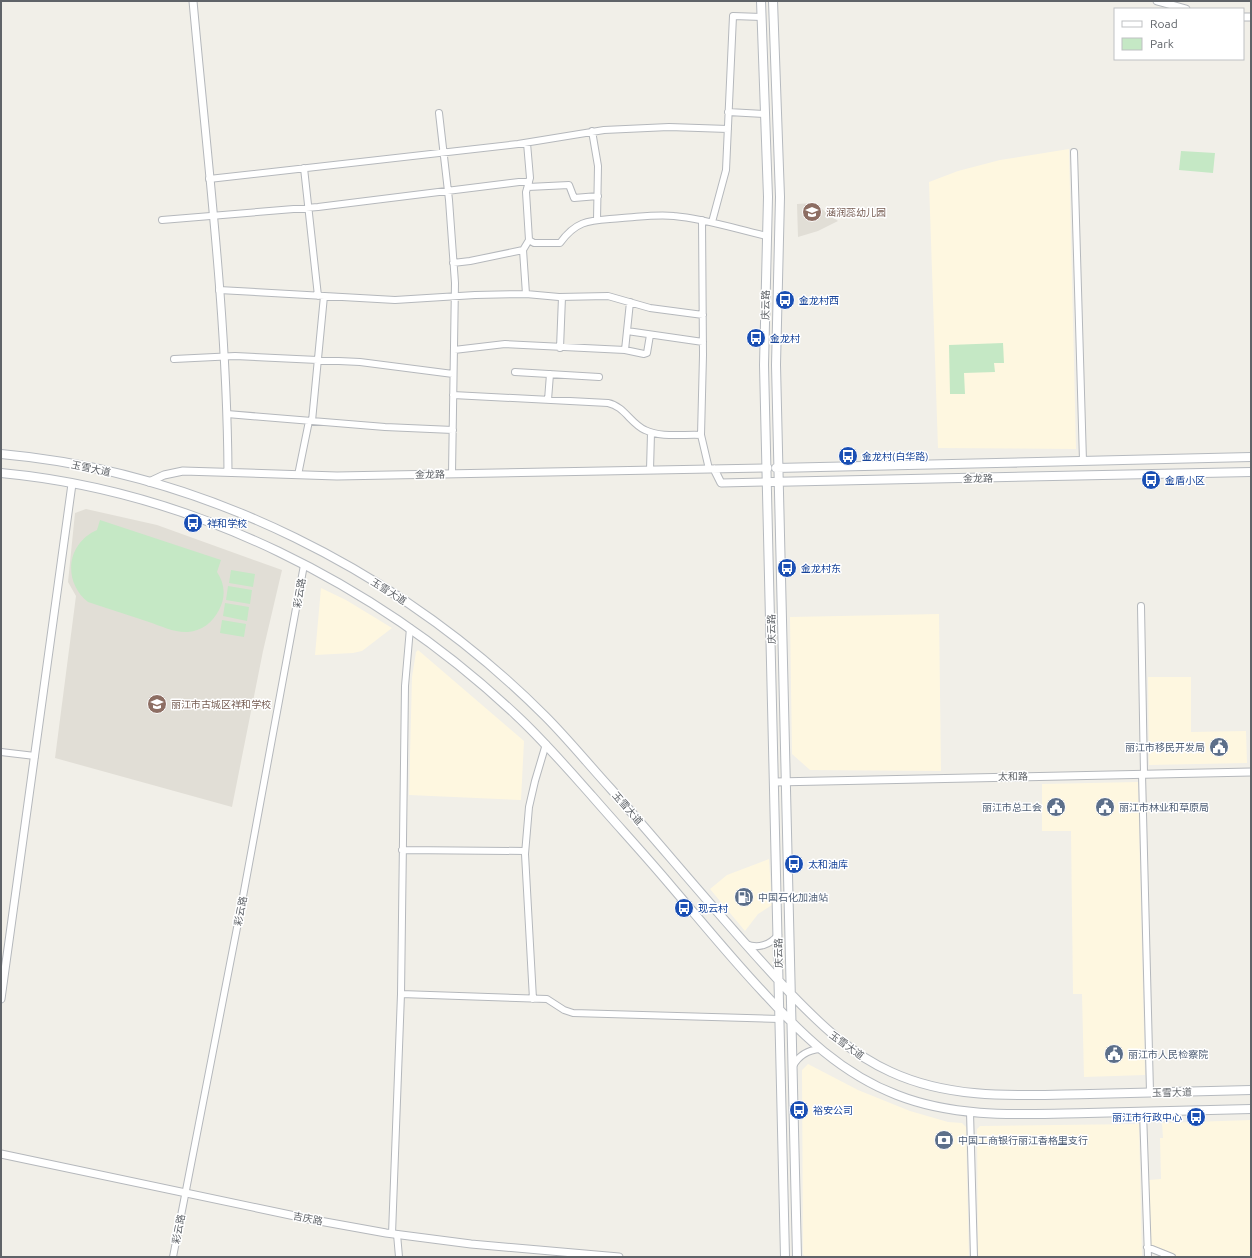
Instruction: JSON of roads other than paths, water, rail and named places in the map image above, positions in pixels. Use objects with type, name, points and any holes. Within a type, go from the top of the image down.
[{"type":"main road","name":"庆云路","points":[[761,1],[767,164],[764,365],[768,468],[785,1257]]},
{"type":"main road","name":"庆云路","points":[[773,1],[780,197],[776,365],[780,468],[797,1257]]},
{"type":"main road","name":"玉雪大道","points":[[1,454],[76,465],[149,482],[225,508],[308,545],[395,595],[454,636],[513,686],[560,731],[745,944],[791,994],[830,1033],[857,1054],[890,1072],[926,1085],[950,1091],[986,1094],[1251,1090]]},
{"type":"main road","name":"金龙路","points":[[768,468],[1251,457]]},
{"type":"main road","name":"金龙路","points":[[768,482],[1251,472]]},
{"type":"main road","name":"玉雪大道","points":[[1,473],[72,484],[130,497],[182,512],[257,542],[304,565],[365,599],[410,628],[486,687],[546,744],[740,967],[779,1009],[820,1049],[851,1073],[889,1092],[934,1107],[970,1112],[1045,1114],[1251,1109]]},
{"type":"street","points":[[193,1],[219,290],[227,414],[228,472]]},
{"type":"street","points":[[1157,1],[1182,8]]},
{"type":"street","points":[[712,222],[726,170],[733,16],[762,17]]},
{"type":"street","points":[[728,112],[765,114]]},
{"type":"street","points":[[439,113],[448,190],[453,262],[454,350],[452,474]]},
{"type":"street","points":[[209,179],[527,142],[592,131],[654,127],[728,129]]},
{"type":"street","points":[[592,131],[598,166],[597,220]]},
{"type":"street","points":[[526,294],[523,250],[528,240],[526,192],[530,178],[527,142]]},
{"type":"street","points":[[1074,152],[1083,461]]},
{"type":"street","points":[[298,475],[310,421],[318,360],[321,296],[304,168]]},
{"type":"street","points":[[162,220],[309,208],[519,182],[528,184],[569,185],[574,198],[598,196]]},
{"type":"street","points":[[528,240],[534,243],[560,244],[569,230],[575,226],[597,220],[664,215],[712,222],[767,236]]},
{"type":"street","points":[[702,220],[703,342],[701,434],[711,469]]},
{"type":"street","points":[[453,262],[470,261],[523,250]]},
{"type":"street","points":[[219,290],[395,300],[454,296],[526,294],[562,297],[608,296],[656,309],[703,315]]},
{"type":"street","points":[[560,348],[562,297]]},
{"type":"street","points":[[625,350],[630,302]]},
{"type":"street","points":[[627,331],[703,342]]},
{"type":"street","points":[[454,350],[505,344],[560,348],[625,350],[644,354],[647,353],[650,335]]},
{"type":"street","points":[[174,359],[223,356],[360,362],[453,374]]},
{"type":"street","points":[[515,372],[599,377]]},
{"type":"street","points":[[548,400],[550,374]]},
{"type":"street","points":[[453,396],[612,404],[619,407],[637,426],[651,432],[701,434]]},
{"type":"street","points":[[227,414],[385,428],[453,430]]},
{"type":"street","points":[[650,470],[651,432]]},
{"type":"street","name":"金龙路","points":[[149,482],[164,475],[184,471],[337,476],[768,468]]},
{"type":"street","name":"金龙路","points":[[711,469],[721,483],[768,482]]},
{"type":"street","points":[[1,999],[72,484]]},
{"type":"street","name":"彩云路","points":[[173,1257],[243,895],[304,565]]},
{"type":"street","points":[[1141,606],[1150,1092]]},
{"type":"street","points":[[399,1257],[395,1234],[401,994],[405,686],[410,628]]},
{"type":"street","points":[[533,999],[526,851],[529,807],[546,744]]},
{"type":"street","points":[[1,752],[35,756]]},
{"type":"street","name":"太和路","points":[[775,782],[1251,772]]},
{"type":"street","points":[[402,850],[526,851]]},
{"type":"street","points":[[745,944],[761,946],[772,941],[778,934]]},
{"type":"street","points":[[401,994],[547,999],[564,1010],[573,1013],[780,1019]]},
{"type":"street","points":[[793,1066],[798,1058],[806,1053],[820,1049]]},
{"type":"street","points":[[970,1112],[974,1257]]},
{"type":"street","points":[[1143,1112],[1148,1257]]},
{"type":"street","name":"吉庆路","points":[[1,1154],[314,1220],[395,1234],[513,1249],[618,1257]]},
{"type":"street","points":[[1147,1247],[1172,1257]]},
{"type":"place","name":"涵润蕊幼儿园","points":[[812,212]]},
{"type":"place","name":"金龙村西","points":[[785,300]]},
{"type":"place","name":"金龙村","points":[[756,338]]},
{"type":"place","name":"金龙村(白华路)","points":[[848,456]]},
{"type":"place","name":"金盾小区","points":[[1151,480]]},
{"type":"place","name":"祥和学校","points":[[193,523]]},
{"type":"place","name":"金龙村东","points":[[787,568]]},
{"type":"place","name":"丽江市古城区祥和学校","points":[[157,704]]},
{"type":"place","name":"丽江市移民开发局","points":[[1219,747]]},
{"type":"place","name":"丽江市总工会","points":[[1056,807]]},
{"type":"place","name":"丽江市林业和草原局","points":[[1105,807]]},
{"type":"place","name":"太和油库","points":[[794,864]]},
{"type":"place","name":"中国石化加油站","points":[[744,897]]},
{"type":"place","name":"现云村","points":[[684,908]]},
{"type":"place","name":"丽江市人民检察院","points":[[1114,1054]]},
{"type":"place","name":"裕安公司","points":[[799,1110]]},
{"type":"place","name":"丽江市行政中心","points":[[1196,1117]]},
{"type":"place","name":"中国工商银行丽江香格里支行","points":[[944,1140]]}]
